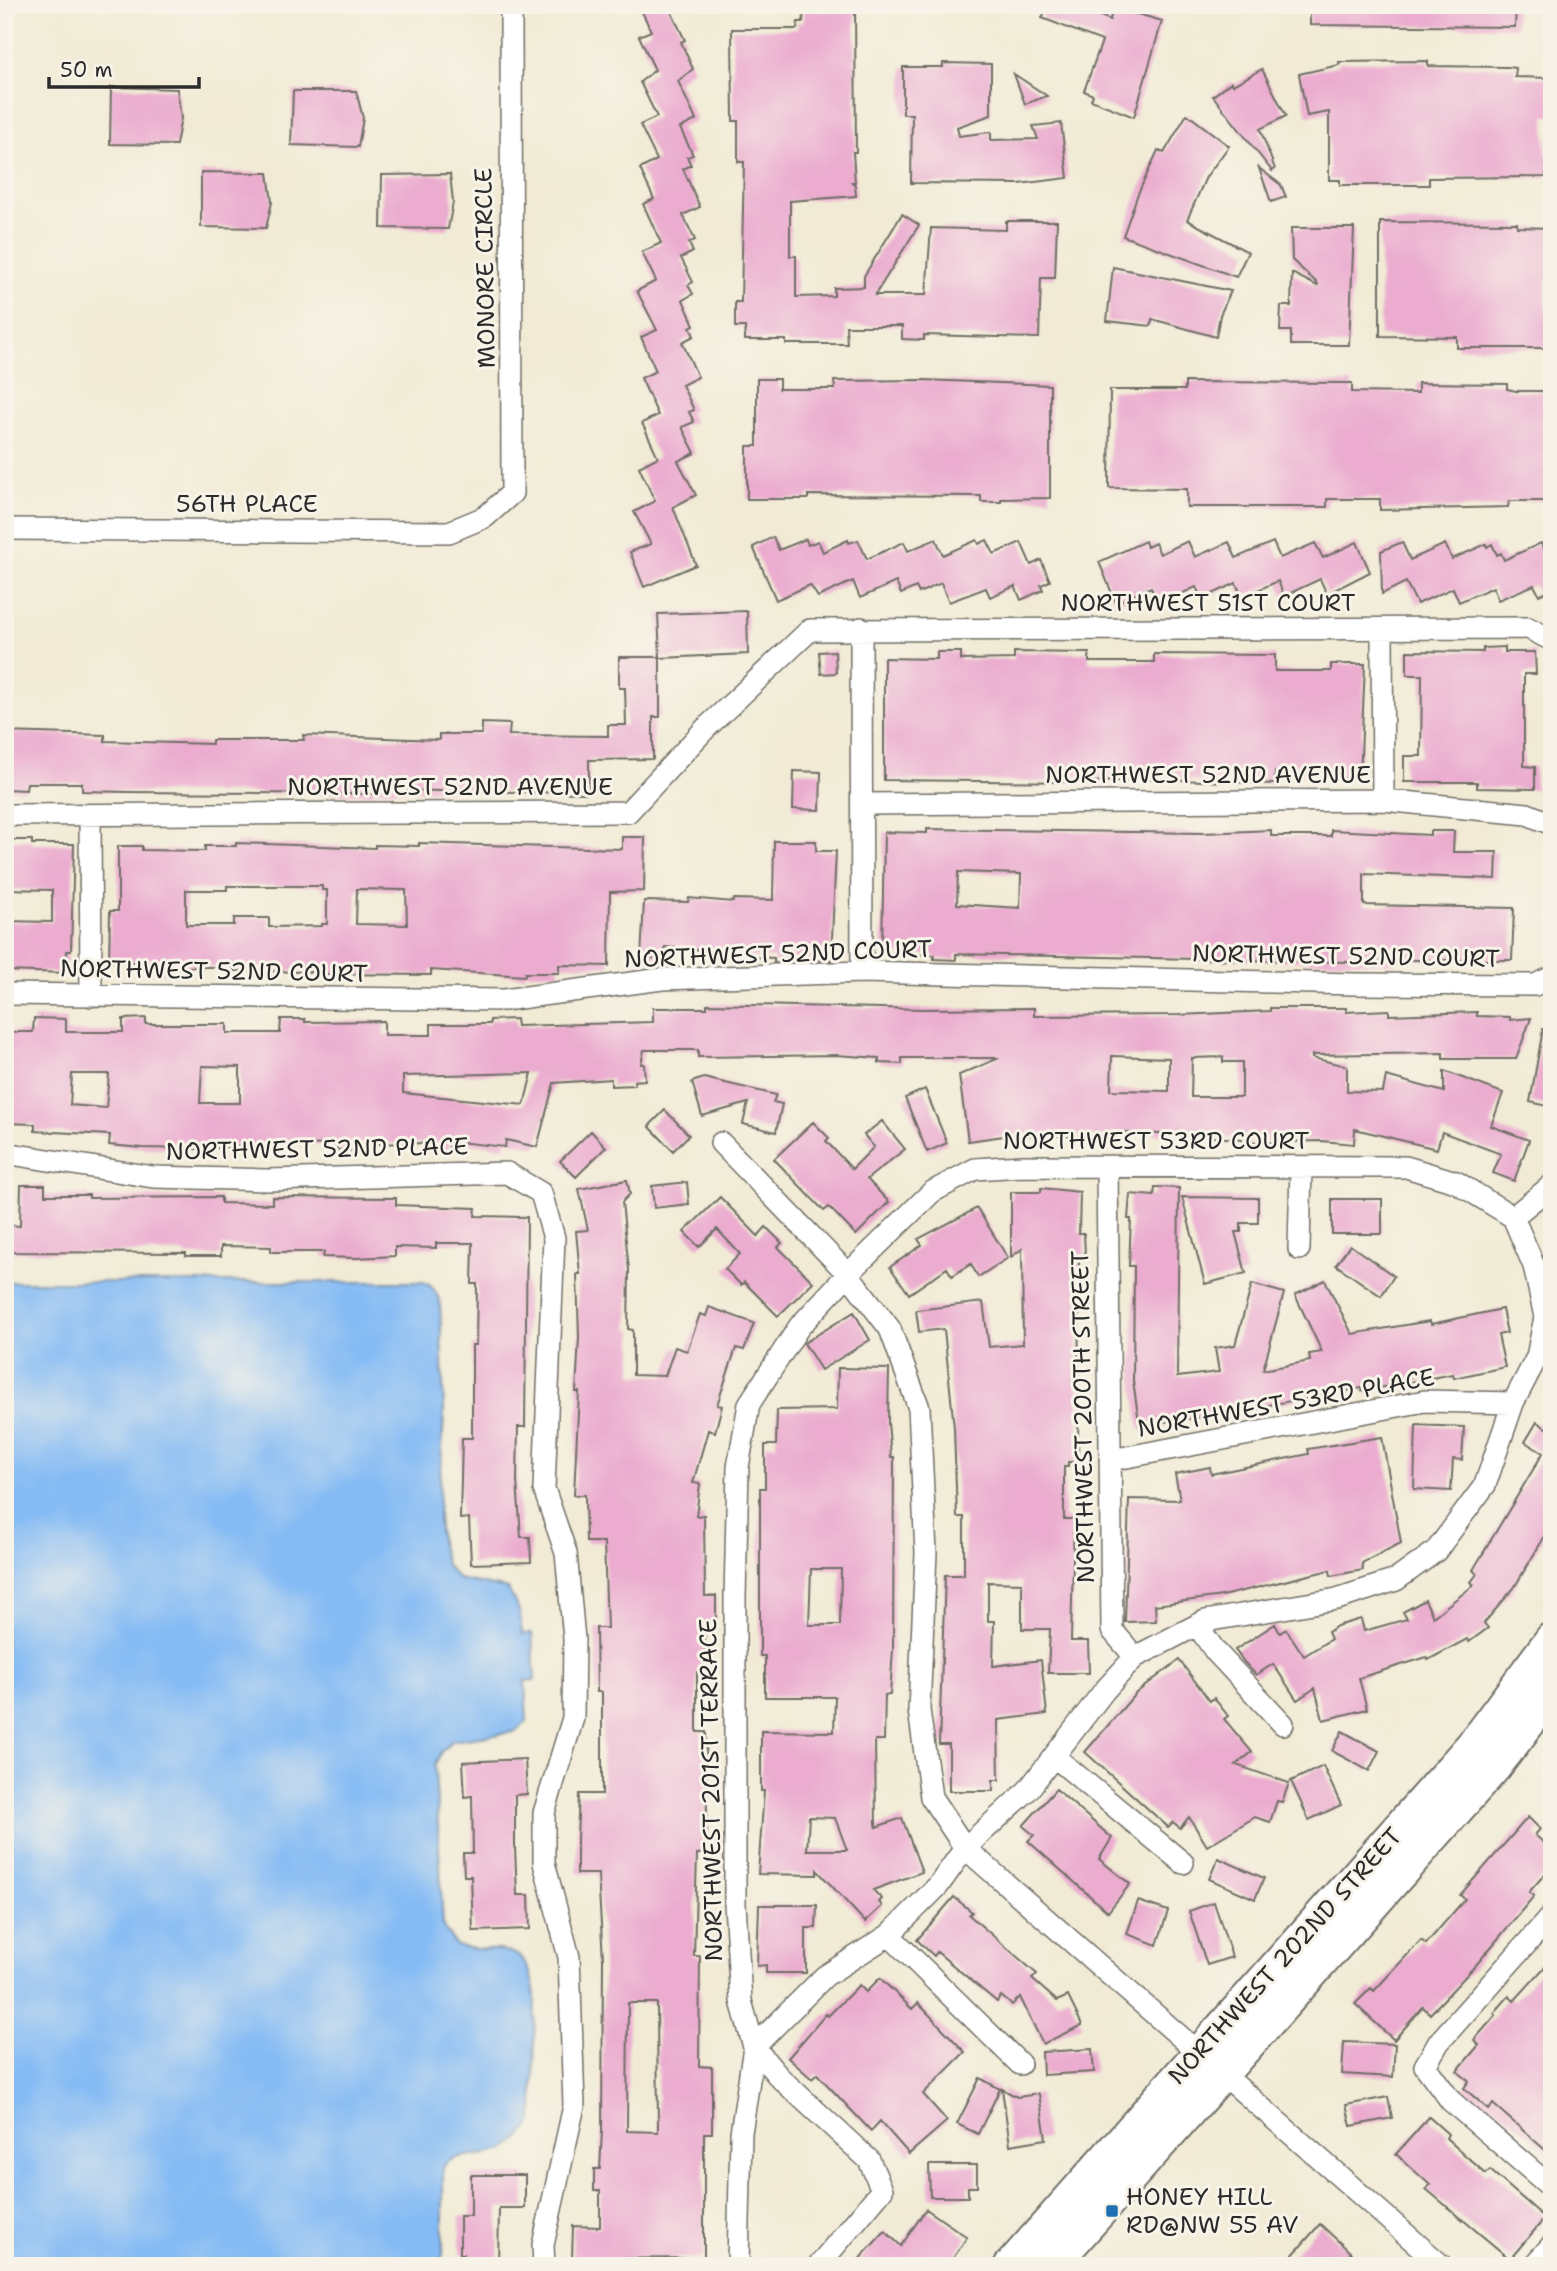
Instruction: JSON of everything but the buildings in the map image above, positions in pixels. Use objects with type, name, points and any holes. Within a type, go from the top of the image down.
[{"type":"main road","name":"NORTHWEST 202ND STREET","points":[[1051,2266],[1210,2062],[1472,1746],[1552,1639]]},
{"type":"main road","name":"NORTHWEST 202ND STREET","points":[[1011,2266],[1495,1766],[1552,1692]]},
{"type":"street","name":"MONORE CIRCLE","points":[[485,517],[512,493],[511,5]]},
{"type":"street","name":"56TH PLACE","points":[[5,529],[449,532],[485,517]]},
{"type":"street","name":"NORTHWEST 51ST COURT","points":[[861,628],[1528,628],[1552,640]]},
{"type":"street","points":[[861,628],[862,972]]},
{"type":"street","name":"NORTHWEST 52ND AVENUE","points":[[5,815],[628,812],[706,728],[810,631],[861,628]]},
{"type":"street","points":[[1381,630],[1383,800]]},
{"type":"street","name":"NORTHWEST 52ND AVENUE","points":[[862,804],[1383,800],[1527,814],[1552,824]]},
{"type":"street","points":[[90,816],[91,996]]},
{"type":"street","name":"NORTHWEST 52ND COURT","points":[[5,994],[504,1000],[662,979],[862,972],[1535,985],[1552,976]]},
{"type":"street","points":[[721,1143],[848,1273],[890,1329],[919,1408],[926,1553],[919,1710],[931,1797],[965,1848],[1442,2266]]},
{"type":"street","name":"NORTHWEST 52ND PLACE","points":[[5,1153],[153,1177],[269,1180],[508,1173],[541,1193],[554,1238],[544,1489],[566,1553],[574,1639],[573,1718],[544,1813],[544,1863],[569,1957],[574,2106],[543,2245],[544,2266]]},
{"type":"street","name":"NORTHWEST 200TH STREET","points":[[1107,1167],[1112,1630],[1135,1657]]},
{"type":"street","points":[[1299,1249],[1301,1167]]},
{"type":"street","name":"NORTHWEST 53RD COURT","points":[[799,1327],[848,1273],[932,1192],[975,1169],[1406,1167],[1456,1182],[1513,1217]]},
{"type":"street","points":[[818,2266],[882,2190],[869,2160],[779,2077],[754,2047],[825,1976],[889,1935],[938,1886],[965,1848],[1028,1790],[1056,1758],[1104,1691],[1135,1657],[1205,1621],[1337,1599],[1396,1580],[1436,1551],[1485,1485],[1513,1403],[1536,1357],[1545,1317],[1534,1266],[1513,1217],[1552,1185]]},
{"type":"street","name":"NORTHWEST 201ST TERRACE","points":[[737,2266],[741,2133],[754,2047],[741,2001],[735,1904],[734,1598],[738,1467],[749,1404],[799,1327]]},
{"type":"street","name":"NORTHWEST 53RD PLACE","points":[[1111,1460],[1424,1401],[1513,1403]]},
{"type":"street","points":[[1197,1625],[1215,1651],[1283,1724]]},
{"type":"street","points":[[1056,1758],[1183,1863]]},
{"type":"street","points":[[1552,1914],[1439,2042],[1425,2066],[1451,2101],[1552,2188]]},
{"type":"street","points":[[889,1935],[1020,2064]]},
{"type":"street","points":[[1533,2266],[1552,2245]]},
{"type":"water","points":[[5,1282],[423,1282],[432,1287],[437,1295],[440,1302],[444,1413],[438,1516],[446,1565],[458,1579],[508,1589],[520,1613],[522,1634],[532,1633],[535,1680],[525,1681],[527,1722],[514,1732],[452,1741],[441,1752],[435,1766],[443,1927],[457,1946],[498,1950],[518,1956],[531,1976],[535,1995],[533,2120],[522,2136],[509,2147],[497,2152],[451,2160],[443,2167],[443,2254],[439,2266],[5,2266]]},
{"type":"place","name":"HONEY HILL RD@NW 55 AV","points":[[1112,2211]]}]
